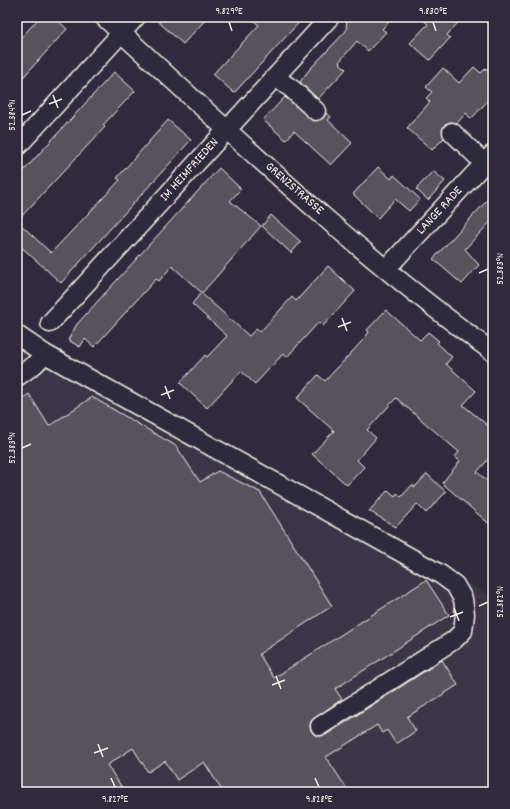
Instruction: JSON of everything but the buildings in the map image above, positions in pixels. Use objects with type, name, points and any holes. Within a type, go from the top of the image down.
[{"type":"street","name":"GRENZSTRASSE","points":[[104,17],[227,130],[386,270],[436,310],[493,352]]},
{"type":"street","points":[[17,147],[136,17]]},
{"type":"street","name":"IM HEIMFRIEDEN","points":[[50,323],[330,17]]},
{"type":"street","points":[[275,78],[292,89],[316,111]]},
{"type":"street","points":[[452,132],[489,158]]},
{"type":"street","name":"LANGE RADE","points":[[386,270],[489,158]]},
{"type":"street","points":[[17,336],[45,354],[440,574],[455,586],[463,599],[465,614],[463,631],[454,640],[320,726]]},
{"type":"street","points":[[17,377],[34,365],[45,354]]},
{"type":"shaded area","points":[[17,320],[44,340],[116,385],[493,597],[493,792],[17,792]]}]
